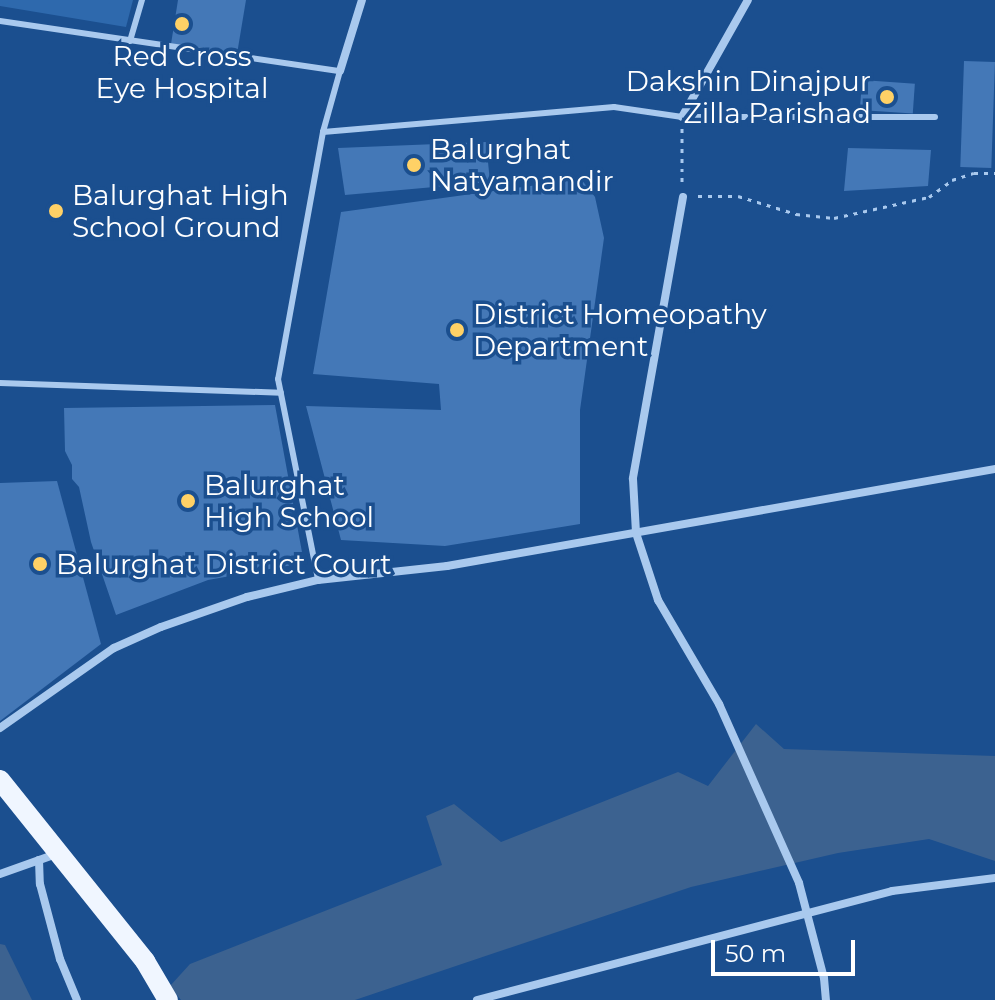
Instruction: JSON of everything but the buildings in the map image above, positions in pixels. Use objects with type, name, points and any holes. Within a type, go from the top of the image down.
[{"type":"main road","points":[[0,780],[145,961],[168,1000]]},
{"type":"street","points":[[340,71],[362,0]]},
{"type":"street","points":[[682,117],[748,0]]},
{"type":"street","points":[[683,197],[633,479],[636,533],[658,600],[719,704],[799,883],[824,978],[826,1000]]},
{"type":"street","points":[[0,728],[114,648],[247,597],[318,580],[447,566],[995,469]]},
{"type":"street","points":[[0,874],[60,853]]},
{"type":"street","points":[[39,860],[40,884],[60,959],[77,1000]]},
{"type":"street","points":[[477,1000],[565,980],[806,911],[892,891],[995,878]]},
{"type":"lane","points":[[130,41],[142,0]]},
{"type":"lane","points":[[0,21],[340,71],[323,132],[278,379],[318,580]]},
{"type":"lane","points":[[323,132],[614,107],[682,117],[935,117]]},
{"type":"lane","points":[[0,383],[281,393]]},
{"type":"path","points":[[682,117],[683,197],[738,196],[796,214],[834,218],[929,197],[952,180],[974,173],[995,173]]},
{"type":"shaded area","points":[[0,0],[133,0],[126,27],[0,6]]},
{"type":"shaded area","points":[[756,724],[784,749],[995,756],[995,861],[929,839],[838,853],[691,887],[355,1000],[181,1000],[170,986],[190,964],[442,865],[426,816],[454,804],[501,842],[678,772],[708,786]]},
{"type":"shaded area","points":[[0,944],[5,945],[32,1000],[0,1000]]},
{"type":"place","name":"Red Cross Eye Hospital","points":[[182,24]]},
{"type":"place","name":"Dakshin Dinajpur Zilla Parishad","points":[[887,97]]},
{"type":"place","name":"Balurghat Natyamandir","points":[[414,165]]},
{"type":"place","name":"Balurghat High School Ground","points":[[56,211]]},
{"type":"place","name":"District Homeopathy Department","points":[[457,330]]},
{"type":"place","name":"Balurghat High School","points":[[188,501]]},
{"type":"place","name":"Balurghat District Court","points":[[40,564]]}]
